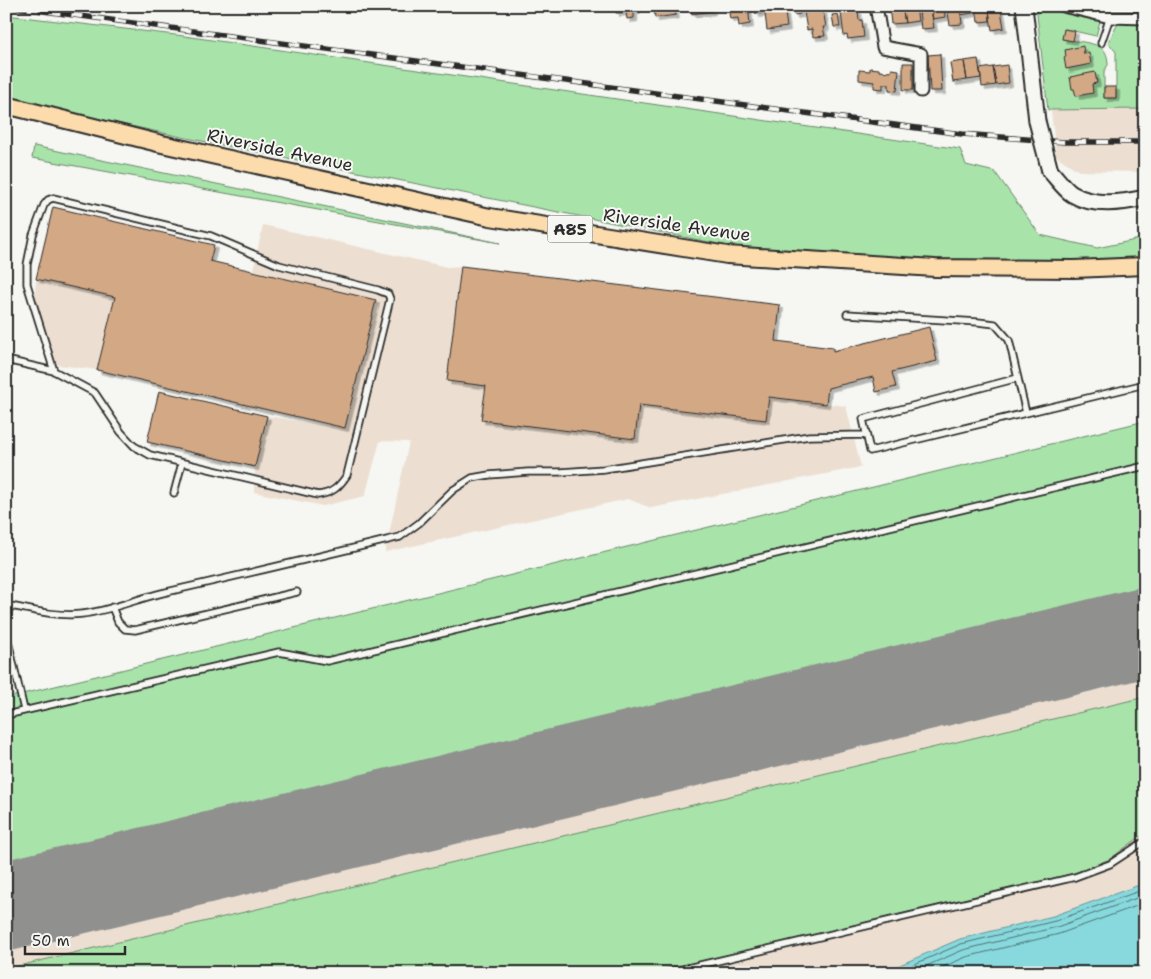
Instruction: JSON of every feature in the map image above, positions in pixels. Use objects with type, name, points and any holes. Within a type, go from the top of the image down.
[{"type":"main road","name":"Riverside Avenue","points":[[6,105],[162,144],[490,217],[727,255],[936,268],[1074,269],[1145,266]]},
{"type":"street","points":[[876,6],[883,47],[921,54],[922,91]]},
{"type":"street","points":[[1024,6],[1037,121],[1050,171],[1071,194],[1097,203],[1125,202],[1145,198]]},
{"type":"street","points":[[1064,6],[1110,17],[1145,18]]},
{"type":"lane","points":[[1101,43],[1110,17]]},
{"type":"lane","points":[[6,360],[54,371],[95,393],[110,418],[134,446],[150,455],[318,495],[330,493],[340,486],[347,475],[353,457],[390,299],[388,294],[378,290],[279,265],[210,236],[54,198],[48,200],[44,205],[33,235],[27,265],[27,284],[54,371]]},
{"type":"lane","points":[[847,314],[995,324],[1009,340],[1026,413]]},
{"type":"lane","points":[[1018,378],[863,419],[870,451],[1145,384]]},
{"type":"lane","points":[[6,605],[62,614],[82,614],[400,537],[419,523],[453,490],[472,478],[528,472],[604,469],[809,436],[866,435]]},
{"type":"lane","points":[[174,493],[182,463]]},
{"type":"lane","points":[[6,715],[279,652],[327,661],[1145,466]]},
{"type":"lane","points":[[112,607],[118,622],[125,629],[135,630],[297,592]]},
{"type":"lane","points":[[6,632],[24,710]]},
{"type":"lane","points":[[666,973],[1075,877],[1110,864],[1145,841]]},
{"type":"shaded area","points":[[1145,109],[1145,172],[1079,171],[1056,156],[1051,110]]},
{"type":"shaded area","points":[[263,225],[447,267],[461,266],[447,381],[486,386],[482,420],[634,439],[639,405],[766,420],[769,397],[846,406],[861,467],[651,508],[628,499],[385,552],[409,442],[380,441],[365,496],[323,506],[254,492],[255,467],[267,416],[345,428],[376,300],[253,271]]},
{"type":"shaded area","points":[[36,279],[115,297],[97,370],[52,364],[34,308]]},
{"type":"shaded area","points":[[1145,422],[1145,883],[1053,916],[960,939],[881,973],[6,973],[6,706]]},
{"type":"green space","points":[[1036,6],[1055,6],[1065,14],[1100,21],[1096,36],[1065,29],[1062,39],[1090,43],[1104,51],[1108,65],[1104,71],[1104,98],[1116,98],[1116,52],[1108,42],[1119,22],[1145,22],[1145,109],[1048,110]]},
{"type":"green space","points":[[6,15],[184,36],[960,149],[966,165],[995,172],[1040,235],[1097,248],[1145,238],[1145,260],[1089,262],[890,258],[734,247],[182,137],[6,99]]},
{"type":"green space","points":[[34,146],[500,243],[32,158]]},
{"type":"green space","points":[[1145,421],[1145,634],[860,700],[840,688],[829,688],[787,698],[768,722],[484,791],[460,776],[404,790],[407,805],[399,811],[6,908],[6,698]]},
{"type":"green space","points":[[1145,697],[1145,833],[1110,859],[1075,873],[650,973],[6,973],[6,969]]},
{"type":"water","points":[[1145,883],[1145,973],[881,973],[960,939],[1053,916]]},
{"type":"building","points":[[615,6],[636,6],[637,10],[634,11],[634,18],[627,19],[626,12],[616,13]]},
{"type":"building","points":[[654,6],[674,6],[676,15],[655,18]]},
{"type":"building","points":[[691,6],[712,6],[712,11],[692,14]]},
{"type":"building","points":[[728,6],[748,6],[750,24],[739,26],[738,18],[730,19]]},
{"type":"building","points":[[755,6],[762,6],[763,13],[756,14]]},
{"type":"building","points":[[764,6],[784,6],[787,27],[767,30]]},
{"type":"building","points":[[793,6],[799,6],[800,14],[794,15]]},
{"type":"building","points":[[803,6],[819,6],[820,11],[823,10],[826,27],[823,27],[825,36],[813,37],[812,29],[807,30]]},
{"type":"building","points":[[889,6],[902,6],[905,23],[891,24]]},
{"type":"building","points":[[902,6],[916,6],[918,21],[905,23]]},
{"type":"building","points":[[931,6],[944,6],[945,17],[933,19]]},
{"type":"building","points":[[960,6],[973,6],[973,13],[961,15]]},
{"type":"building","points":[[960,6],[962,24],[950,25],[947,7]]},
{"type":"building","points":[[976,6],[989,6],[990,21],[978,22]]},
{"type":"building","points":[[931,9],[934,28],[921,29],[919,11]]},
{"type":"building","points":[[858,10],[859,20],[862,20],[864,37],[848,39],[847,35],[844,36],[841,13]]},
{"type":"building","points":[[1001,10],[1004,28],[992,30],[989,11]]},
{"type":"building","points":[[838,14],[840,27],[834,27],[832,15]]},
{"type":"building","points":[[1064,29],[1075,31],[1073,41],[1062,39]]},
{"type":"building","points":[[1083,46],[1084,54],[1089,53],[1091,64],[1066,69],[1065,50]]},
{"type":"building","points":[[940,54],[942,91],[930,91],[928,55]]},
{"type":"building","points":[[978,59],[981,78],[967,80],[964,61]]},
{"type":"building","points":[[964,61],[967,80],[953,82],[950,63]]},
{"type":"building","points":[[903,63],[913,63],[913,90],[903,90]]},
{"type":"building","points":[[1007,65],[1009,83],[996,85],[993,67]]},
{"type":"building","points":[[993,67],[996,85],[982,87],[980,69]]},
{"type":"building","points":[[870,68],[891,72],[891,69],[899,70],[897,91],[889,90],[889,84],[883,84],[883,89],[874,88],[874,82],[859,80],[859,70],[870,71]]},
{"type":"building","points":[[1095,72],[1097,83],[1092,84],[1093,93],[1076,96],[1074,89],[1072,89],[1070,77]]},
{"type":"building","points":[[1104,87],[1116,87],[1116,98],[1104,98]]},
{"type":"building","points":[[53,207],[214,245],[210,261],[376,300],[345,428],[97,370],[115,297],[36,279]]},
{"type":"building","points":[[461,266],[780,305],[776,341],[833,348],[833,351],[929,327],[937,361],[892,372],[896,387],[876,392],[873,377],[828,388],[826,404],[769,397],[766,420],[639,405],[635,439],[481,420],[486,386],[447,381]]},
{"type":"building","points":[[159,391],[267,416],[255,467],[147,442]]},
{"type":"runway","points":[[6,906],[1145,632]]},
{"type":"railway","points":[[6,6],[962,134],[1064,142],[1145,142]]}]
